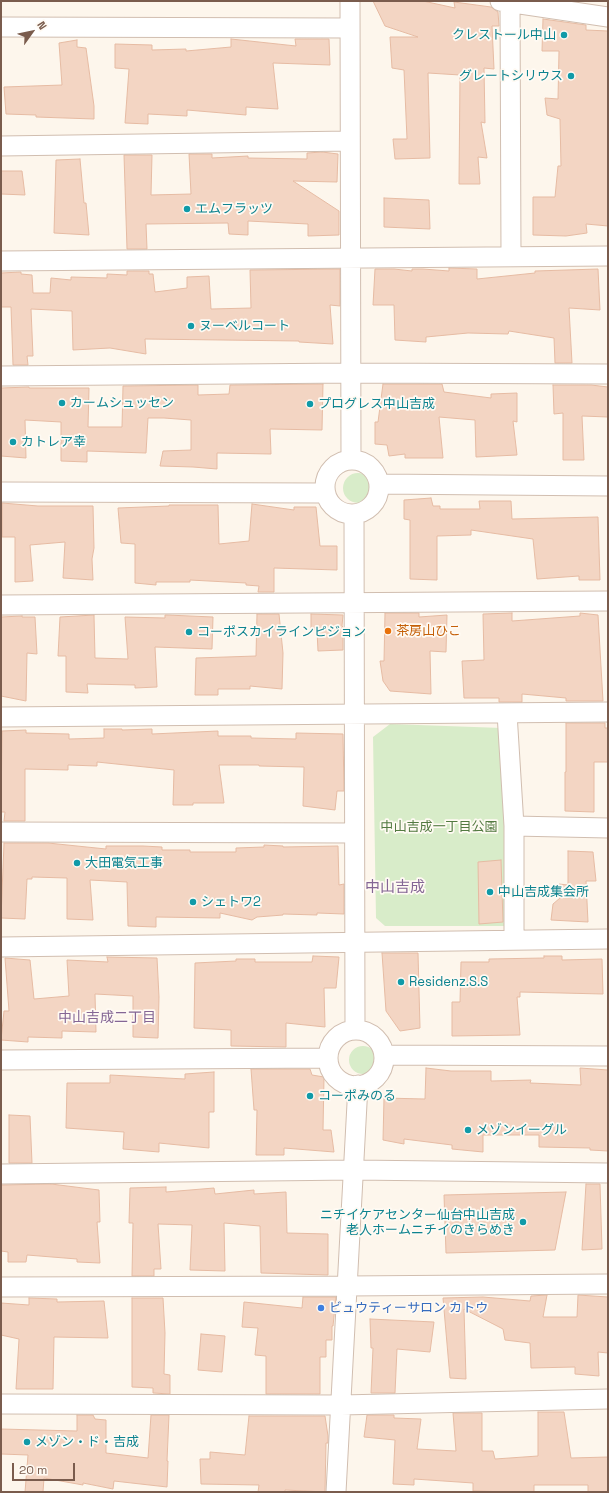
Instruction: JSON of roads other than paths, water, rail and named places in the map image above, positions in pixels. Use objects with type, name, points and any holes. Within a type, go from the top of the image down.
[{"type":"street","points":[[350,1],[351,460]]},
{"type":"street","points":[[511,256],[505,2],[608,17]]},
{"type":"street","points":[[1,27],[350,28]]},
{"type":"street","points":[[1,146],[350,141]]},
{"type":"street","points":[[1,261],[608,256]]},
{"type":"street","points":[[1,376],[351,373],[608,374]]},
{"type":"street","points":[[351,460],[359,461],[372,470],[377,476],[379,484],[378,493],[370,508],[354,514],[339,511],[332,506],[325,492],[325,485],[330,470],[340,463],[351,460]]},
{"type":"street","points":[[379,484],[608,486]]},
{"type":"street","points":[[1,492],[325,492]]},
{"type":"street","points":[[354,514],[355,1030]]},
{"type":"street","points":[[1,605],[608,601]]},
{"type":"street","points":[[1,717],[608,712]]},
{"type":"street","points":[[507,713],[514,826],[514,940]]},
{"type":"street","points":[[514,826],[608,828]]},
{"type":"street","points":[[1,832],[354,833]]},
{"type":"street","points":[[1,947],[608,939]]},
{"type":"street","points":[[355,1030],[363,1030],[377,1039],[382,1046],[384,1064],[380,1072],[370,1081],[358,1085],[349,1085],[334,1075],[328,1058],[329,1050],[333,1042],[343,1034],[355,1030]]},
{"type":"street","points":[[384,1055],[608,1056]]},
{"type":"street","points":[[1,1060],[328,1058]]},
{"type":"street","points":[[336,1492],[358,1085]]},
{"type":"street","points":[[1,1174],[354,1170],[608,1173]]},
{"type":"street","points":[[1,1287],[608,1284]]},
{"type":"street","points":[[1,1404],[340,1405],[608,1399]]},
{"type":"place","name":"クレストール中山","points":[[564,35]]},
{"type":"place","name":"グレートシリウス","points":[[571,76]]},
{"type":"place","name":"エムフラッツ","points":[[187,209]]},
{"type":"place","name":"ヌーベルコート","points":[[191,326]]},
{"type":"place","name":"カームシュッセン","points":[[62,403]]},
{"type":"place","name":"プログレス中山吉成","points":[[310,404]]},
{"type":"place","name":"カトレア幸","points":[[13,442]]},
{"type":"place","name":"茶房山ひこ","points":[[388,631]]},
{"type":"place","name":"コーポスカイラインピジョン","points":[[189,632]]},
{"type":"place","name":"大田電気工事","points":[[77,863]]},
{"type":"place","name":"中山吉成集会所","points":[[490,892]]},
{"type":"place","name":"シェトワ2","points":[[193,902]]},
{"type":"place","name":"Residenz.S.S","points":[[401,982]]},
{"type":"place","name":"コーポみのる","points":[[310,1096]]},
{"type":"place","name":"メゾンイーグル","points":[[468,1130]]},
{"type":"place","name":"ニチイケアセンター仙台中山吉成 老人ホームニチイのきらめき","points":[[523,1222]]},
{"type":"place","name":"ビュウティーサロン カトウ","points":[[321,1308]]},
{"type":"place","name":"メゾン・ド・吉成","points":[[27,1442]]},
{"type":"district","name":"中山吉成","points":[[395,888]]},
{"type":"district","name":"中山吉成二丁目","points":[[107,1018]]},
{"type":"park label","name":"中山吉成一丁目公園","points":[[439,827]]}]
